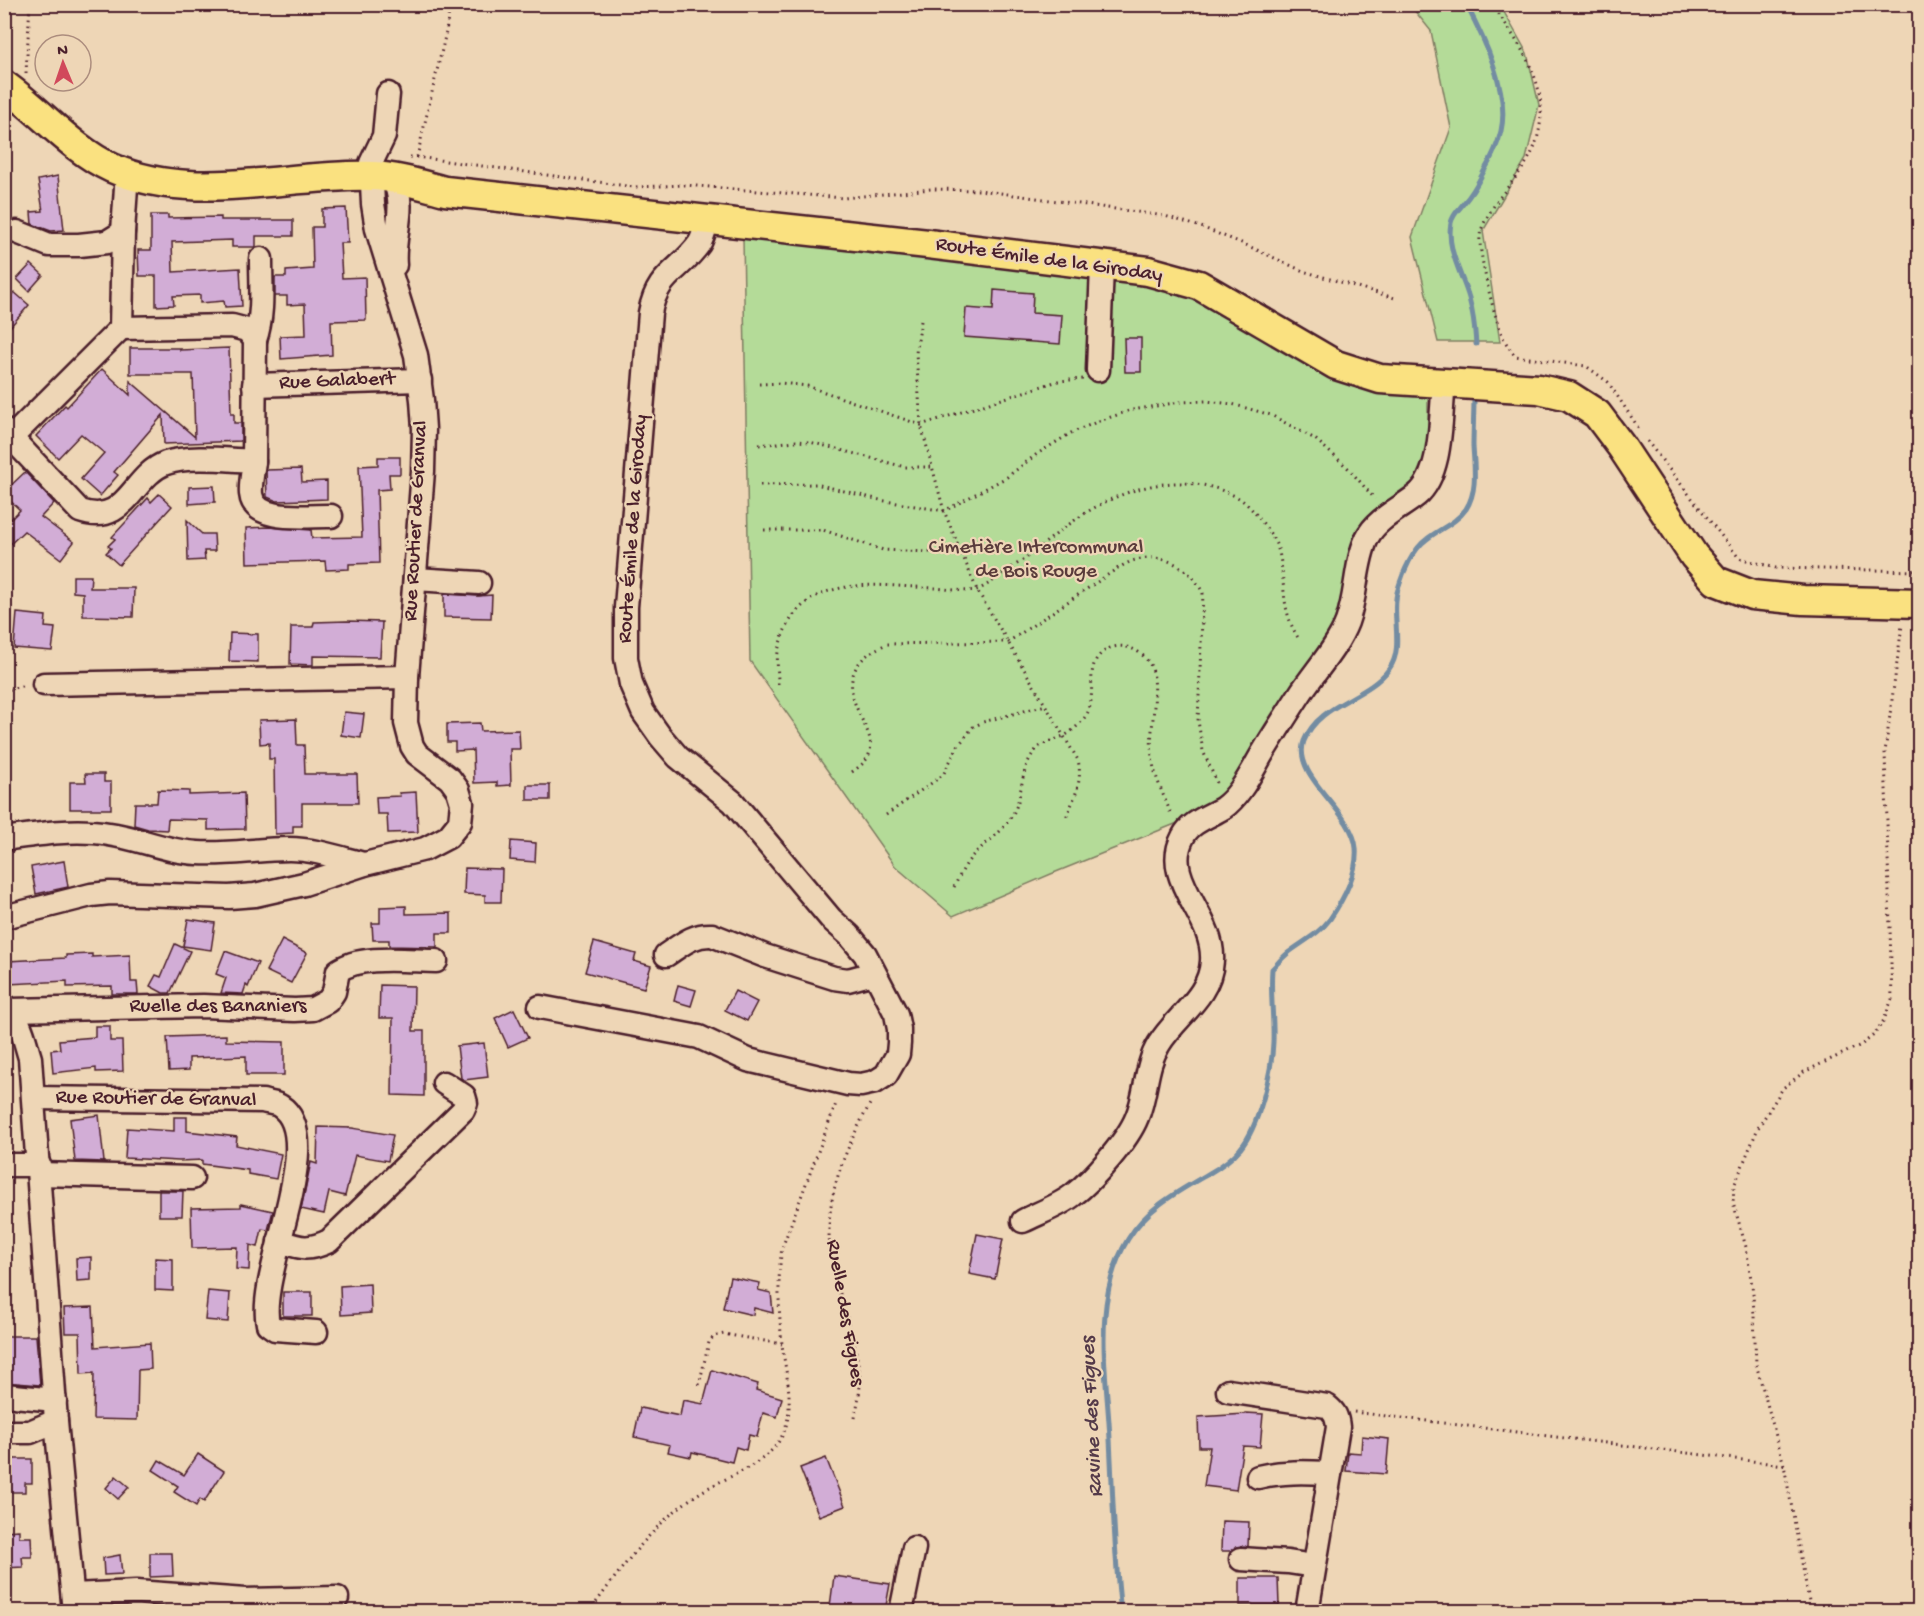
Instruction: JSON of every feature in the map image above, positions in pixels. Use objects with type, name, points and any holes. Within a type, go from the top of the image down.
[{"type":"main road","name":"Route Émile de la Giroday","points":[[11,99],[109,166],[130,175],[175,185],[382,177],[445,191],[928,244],[1148,271],[1199,285],[1336,365],[1380,379],[1539,388],[1569,396],[1597,414],[1694,556],[1716,581],[1752,595],[1803,600],[1912,603]]},
{"type":"street","points":[[382,177],[371,163],[384,136],[388,94]]},
{"type":"street","points":[[121,328],[123,232],[126,187],[130,175]]},
{"type":"street","name":"Rue Routier de Granval","points":[[382,177],[399,191],[400,215],[394,255],[398,296]]},
{"type":"street","name":"Rue Routier de Granval","points":[[4,917],[91,895],[110,893],[229,897],[255,895],[304,884],[365,864],[425,849],[448,837],[459,822],[462,803],[458,790],[450,779],[417,754],[412,746],[406,723],[407,677],[424,429],[416,355],[377,229],[382,177]]},
{"type":"street","points":[[400,215],[417,196],[427,192],[445,191]]},
{"type":"street","name":"Route Émile de la Giroday","points":[[707,221],[701,242],[659,284],[652,297],[626,607],[626,658],[631,684],[643,712],[660,736],[678,757],[733,802],[755,826],[831,919],[858,944],[874,973]]},
{"type":"street","points":[[17,232],[49,244],[79,245],[107,242],[123,232]]},
{"type":"street","name":"Rue Galabert","points":[[261,259],[261,312],[255,340],[254,461],[251,494],[260,510],[275,515],[330,516]]},
{"type":"street","points":[[1098,370],[1102,266]]},
{"type":"street","points":[[254,461],[185,460],[165,463],[149,473],[119,508],[100,515],[90,514],[80,511],[8,433],[121,328],[232,326],[246,330],[255,340]]},
{"type":"street","name":"Rue Galabert","points":[[254,385],[420,380]]},
{"type":"street","points":[[1023,1221],[1072,1196],[1096,1174],[1115,1150],[1137,1119],[1156,1047],[1170,1027],[1203,993],[1209,978],[1212,960],[1211,942],[1203,919],[1182,882],[1177,864],[1178,849],[1184,834],[1200,821],[1226,806],[1241,790],[1294,704],[1340,636],[1347,620],[1360,557],[1368,535],[1384,519],[1419,493],[1429,481],[1436,453],[1444,384]]},
{"type":"street","points":[[415,579],[479,583]]},
{"type":"street","points":[[44,684],[407,677]]},
{"type":"street","points":[[4,839],[95,832],[134,838],[183,852],[213,854],[305,850],[365,864]]},
{"type":"street","points":[[540,1007],[699,1037],[748,1060],[848,1084],[861,1085],[875,1082],[886,1075],[898,1054],[899,1029],[896,1014],[874,973],[848,980],[834,978],[765,956],[712,935],[688,939],[666,955]]},
{"type":"street","name":"Ruelle des Bananiers","points":[[8,1008],[203,1006],[313,1009],[328,1001],[334,992],[338,971],[345,966],[367,961],[436,961]]},
{"type":"street","name":"Rue Routier de Granval","points":[[8,1008],[21,1027],[30,1058],[56,1410],[74,1603],[136,1592],[245,1600],[337,1598]]},
{"type":"street","points":[[279,1241],[298,1248],[313,1248],[329,1241],[463,1110],[466,1103],[464,1096],[444,1083]]},
{"type":"street","name":"Rue Routier de Granval","points":[[34,1098],[262,1101],[280,1106],[292,1118],[298,1151],[296,1177],[273,1263],[266,1315],[268,1324],[275,1329],[315,1332]]},
{"type":"street","points":[[4,1165],[39,1170],[192,1178]]},
{"type":"street","points":[[1228,1391],[1328,1406],[1334,1412],[1338,1427],[1307,1611]]},
{"type":"street","points":[[4,1395],[56,1410]]},
{"type":"street","points":[[4,1432],[30,1432],[56,1410]]},
{"type":"street","points":[[1258,1477],[1273,1473],[1330,1473]]},
{"type":"street","points":[[901,1611],[914,1548]]},
{"type":"street","points":[[1241,1560],[1288,1562],[1314,1566]]},
{"type":"path","points":[[11,99],[30,4]]},
{"type":"path","points":[[417,157],[446,32],[450,4]]},
{"type":"path","points":[[1492,4],[1524,53],[1539,95],[1540,116],[1534,150],[1523,170],[1489,214],[1480,233],[1480,254],[1502,335],[1515,356],[1586,366],[1608,382],[1640,430]]},
{"type":"path","points":[[382,177],[395,162],[417,157],[634,187],[685,185],[844,198],[900,190],[954,188],[979,190],[1165,216],[1244,244],[1303,271],[1398,299]]},
{"type":"path","points":[[921,321],[916,353],[921,425],[944,511],[977,590],[1078,760],[1081,772],[1080,784],[1066,818]]},
{"type":"path","points":[[759,384],[781,382],[807,386],[921,425],[1058,381],[1090,378],[1096,375],[1098,370]]},
{"type":"path","points":[[760,485],[816,484],[880,500],[944,511],[1007,477],[1071,433],[1132,410],[1180,402],[1232,404],[1271,415],[1315,439],[1348,468],[1375,499]]},
{"type":"path","points":[[1646,440],[1739,558],[1776,568],[1920,571]]},
{"type":"path","points":[[759,445],[796,441],[810,442],[905,466],[932,467]]},
{"type":"path","points":[[778,684],[778,649],[790,619],[808,601],[825,591],[849,585],[977,590],[1027,558],[1090,510],[1127,491],[1172,482],[1206,484],[1237,496],[1253,510],[1278,549],[1286,613],[1290,627],[1299,639]]},
{"type":"path","points":[[764,530],[823,531],[883,550],[931,552],[960,549]]},
{"type":"path","points":[[852,772],[866,761],[870,752],[869,734],[855,705],[852,680],[855,668],[862,657],[887,644],[1008,642],[1118,568],[1136,560],[1155,558],[1171,561],[1187,570],[1198,582],[1203,593],[1198,721],[1203,751],[1216,783]]},
{"type":"path","points":[[1811,1611],[1784,1465],[1756,1364],[1753,1292],[1746,1247],[1733,1202],[1734,1186],[1758,1128],[1783,1088],[1803,1072],[1861,1045],[1874,1035],[1884,1020],[1892,999],[1885,752],[1912,603]]},
{"type":"path","points":[[954,887],[963,868],[1001,831],[1011,817],[1017,806],[1023,772],[1036,749],[1064,736],[1087,714],[1092,703],[1095,659],[1102,652],[1111,648],[1122,646],[1133,648],[1150,664],[1154,678],[1151,725],[1152,759],[1171,814]]},
{"type":"path","points":[[886,815],[943,775],[958,746],[973,727],[983,722],[1046,705]]},
{"type":"path","name":"Ruelle des Figues","points":[[855,1418],[860,1382],[858,1364],[835,1273],[830,1246],[830,1218],[836,1181],[855,1130],[886,1075]]},
{"type":"path","points":[[589,1611],[650,1534],[674,1510],[703,1491],[752,1467],[781,1439],[787,1423],[789,1406],[789,1388],[782,1344],[779,1276],[782,1248],[833,1108],[848,1084]]},
{"type":"path","points":[[699,1385],[709,1342],[714,1336],[724,1334],[782,1344]]},
{"type":"path","points":[[1334,1412],[1355,1412],[1784,1465]]},
{"type":"green space","points":[[1410,5],[1500,5],[1527,53],[1539,105],[1526,159],[1483,231],[1500,342],[1438,342],[1412,237],[1451,128],[1431,31]]},
{"type":"green space","name":"Cimetière Intercommunal de Bois Rouge","points":[[743,237],[1173,287],[1428,395],[1428,448],[1414,481],[1381,505],[1360,526],[1349,552],[1345,582],[1334,622],[1236,782],[1218,801],[1195,816],[953,916],[895,866],[750,661]]},
{"type":"building","points":[[58,176],[64,230],[51,231],[32,224],[31,212],[43,211],[38,180]]},
{"type":"building","points":[[346,208],[348,243],[340,243],[342,278],[365,277],[366,320],[331,321],[332,355],[281,359],[280,336],[306,335],[305,304],[287,305],[287,296],[275,296],[275,277],[286,277],[286,271],[313,269],[312,227],[322,227],[322,209]]},
{"type":"building","points":[[151,215],[168,215],[168,218],[221,217],[221,220],[293,220],[293,236],[256,236],[256,247],[232,247],[232,240],[172,242],[173,272],[240,268],[242,306],[225,307],[224,301],[200,303],[200,295],[173,296],[174,305],[156,306],[156,276],[139,276],[138,250],[151,250]]},
{"type":"building","points":[[31,264],[43,275],[29,291],[17,279]]},
{"type":"building","points":[[994,290],[1033,293],[1032,313],[1062,315],[1060,344],[964,337],[966,308],[993,310]]},
{"type":"building","points":[[14,292],[29,305],[4,334],[4,303]]},
{"type":"building","points":[[1124,338],[1141,338],[1141,372],[1125,372]]},
{"type":"building","points":[[130,348],[180,348],[180,350],[229,348],[231,414],[234,414],[234,423],[241,423],[241,441],[164,444],[163,415],[114,472],[118,475],[100,496],[81,479],[104,453],[81,434],[58,458],[36,436],[102,369],[130,395],[130,381],[195,437],[193,374],[130,374]]},
{"type":"building","points":[[378,457],[400,457],[400,474],[389,474],[390,489],[377,490],[379,563],[349,564],[349,569],[326,570],[325,561],[247,563],[246,528],[311,530],[312,538],[362,537],[359,466],[378,465]]},
{"type":"building","points":[[301,469],[302,482],[327,481],[327,499],[277,501],[267,497],[266,470]]},
{"type":"building","points":[[25,472],[54,503],[41,517],[74,542],[61,559],[24,531],[4,550],[4,526],[20,510],[4,495],[4,492]]},
{"type":"building","points":[[214,486],[215,502],[189,504],[189,487]]},
{"type":"building","points":[[159,494],[172,506],[119,565],[106,553],[111,548],[108,546],[115,539],[112,537],[148,498],[151,502]]},
{"type":"building","points":[[187,520],[202,534],[214,534],[215,551],[204,551],[205,560],[188,561]]},
{"type":"building","points":[[73,576],[91,576],[90,588],[134,588],[133,617],[83,616],[83,593],[73,592]]},
{"type":"building","points":[[444,594],[492,595],[491,618],[444,617]]},
{"type":"building","points":[[17,613],[46,616],[45,627],[55,628],[52,651],[14,648]]},
{"type":"building","points":[[314,622],[382,622],[380,657],[313,656],[313,665],[290,664],[291,627],[313,627]]},
{"type":"building","points":[[230,633],[258,634],[258,662],[229,661]]},
{"type":"building","points":[[344,712],[364,714],[361,738],[341,735]]},
{"type":"building","points":[[296,719],[297,745],[304,745],[305,774],[357,774],[358,803],[302,803],[302,826],[293,826],[293,833],[275,834],[274,759],[269,759],[269,743],[260,744],[259,720]]},
{"type":"building","points":[[480,723],[481,731],[519,730],[520,749],[510,749],[511,785],[497,786],[497,782],[474,783],[473,750],[455,751],[455,742],[447,742],[447,724]]},
{"type":"building","points":[[85,774],[104,774],[104,782],[111,782],[111,809],[70,809],[70,782],[86,782]]},
{"type":"building","points":[[527,785],[550,785],[550,800],[527,800]]},
{"type":"building","points":[[158,790],[189,791],[189,795],[244,793],[245,829],[208,830],[208,820],[168,819],[167,830],[148,829],[134,825],[135,803],[157,803]]},
{"type":"building","points":[[416,792],[418,832],[388,833],[387,814],[377,814],[376,797],[400,796],[399,793]]},
{"type":"building","points":[[511,841],[536,843],[535,862],[510,860]]},
{"type":"building","points":[[64,861],[68,887],[36,894],[31,867]]},
{"type":"building","points":[[465,868],[502,869],[501,902],[485,902],[485,895],[464,894]]},
{"type":"building","points":[[406,906],[406,914],[451,913],[451,933],[437,933],[437,947],[389,946],[389,940],[373,940],[372,923],[380,923],[380,907]]},
{"type":"building","points":[[188,919],[215,923],[211,950],[183,946]]},
{"type":"building","points":[[282,940],[307,953],[291,983],[266,971]]},
{"type":"building","points":[[594,942],[636,954],[634,961],[651,966],[644,988],[585,972]]},
{"type":"building","points":[[175,944],[190,951],[170,993],[163,993],[150,986],[156,975],[161,977]]},
{"type":"building","points":[[225,951],[258,963],[243,994],[221,993],[226,978],[216,974]]},
{"type":"building","points":[[92,954],[92,957],[130,955],[131,982],[137,982],[138,994],[112,994],[112,986],[67,987],[67,981],[8,984],[7,961],[66,958],[66,955]]},
{"type":"building","points":[[380,985],[414,986],[413,1031],[424,1031],[424,1096],[392,1095],[393,1018],[379,1018]]},
{"type":"building","points":[[678,985],[696,990],[691,1006],[674,1001]]},
{"type":"building","points":[[735,991],[757,1002],[747,1021],[725,1010]]},
{"type":"building","points":[[514,1009],[528,1038],[508,1047],[495,1018]]},
{"type":"building","points":[[95,1026],[110,1026],[110,1041],[122,1041],[123,1071],[96,1072],[96,1068],[53,1073],[51,1050],[60,1049],[59,1040],[95,1037]]},
{"type":"building","points":[[226,1035],[226,1041],[284,1042],[284,1075],[246,1075],[246,1056],[189,1058],[189,1070],[169,1071],[167,1037]]},
{"type":"building","points":[[484,1043],[488,1077],[464,1080],[461,1078],[457,1046]]},
{"type":"building","points":[[99,1115],[104,1162],[75,1161],[70,1119]]},
{"type":"building","points":[[174,1117],[187,1117],[187,1131],[237,1137],[236,1145],[281,1154],[276,1179],[248,1174],[248,1170],[202,1164],[202,1160],[125,1158],[127,1128],[174,1131]]},
{"type":"building","points":[[318,1127],[352,1128],[393,1135],[388,1161],[355,1155],[345,1196],[329,1192],[324,1214],[301,1209],[311,1162],[317,1164]]},
{"type":"building","points":[[159,1191],[183,1191],[182,1216],[159,1216]]},
{"type":"building","points":[[241,1204],[273,1211],[268,1230],[262,1229],[258,1247],[250,1245],[249,1270],[236,1269],[237,1247],[192,1248],[191,1208],[241,1207]]},
{"type":"building","points":[[977,1234],[1003,1239],[995,1279],[969,1274]]},
{"type":"building","points":[[91,1257],[91,1280],[77,1281],[76,1258]]},
{"type":"building","points":[[155,1258],[173,1259],[173,1291],[155,1290]]},
{"type":"building","points":[[730,1277],[760,1283],[758,1290],[771,1293],[773,1313],[754,1308],[753,1315],[723,1308]]},
{"type":"building","points":[[370,1284],[371,1313],[341,1315],[340,1286]]},
{"type":"building","points":[[208,1291],[230,1293],[228,1322],[205,1320]]},
{"type":"building","points":[[283,1292],[312,1292],[312,1316],[283,1316]]},
{"type":"building","points":[[93,1307],[95,1347],[150,1343],[151,1369],[138,1370],[137,1420],[93,1419],[94,1373],[81,1374],[80,1333],[65,1333],[64,1308]]},
{"type":"building","points":[[4,1336],[36,1336],[40,1385],[4,1382]]},
{"type":"building","points":[[712,1370],[758,1384],[756,1390],[782,1398],[777,1417],[763,1413],[757,1437],[749,1435],[746,1450],[736,1447],[732,1462],[692,1452],[691,1457],[668,1452],[670,1445],[634,1437],[640,1408],[680,1416],[683,1400],[703,1404]]},
{"type":"building","points":[[1263,1414],[1260,1447],[1243,1446],[1236,1490],[1204,1486],[1210,1447],[1199,1447],[1198,1417]]},
{"type":"building","points":[[1362,1436],[1389,1439],[1386,1474],[1346,1471],[1348,1452],[1361,1453]]},
{"type":"building","points":[[198,1454],[224,1471],[204,1502],[200,1499],[196,1506],[174,1492],[178,1486],[153,1470],[159,1460],[184,1475]]},
{"type":"building","points":[[826,1458],[845,1506],[819,1516],[800,1468]]},
{"type":"building","points":[[4,1459],[32,1459],[32,1483],[25,1483],[25,1492],[7,1492]]},
{"type":"building","points":[[116,1476],[129,1487],[118,1499],[106,1488]]},
{"type":"building","points":[[1222,1521],[1249,1522],[1248,1546],[1221,1551]]},
{"type":"building","points":[[19,1530],[19,1537],[31,1537],[32,1557],[22,1557],[23,1567],[4,1568],[4,1531]]},
{"type":"building","points":[[150,1553],[172,1553],[173,1576],[150,1577]]},
{"type":"building","points":[[120,1555],[122,1574],[104,1575],[103,1558]]},
{"type":"building","points":[[834,1576],[890,1584],[885,1611],[830,1606]]},
{"type":"building","points":[[1240,1578],[1278,1578],[1279,1605],[1240,1605]]},
{"type":"waterway","name":"Ravine des Figues","points":[[1466,4],[1494,66],[1502,99],[1503,116],[1500,136],[1491,158],[1451,223],[1453,252],[1469,298],[1476,344]]},
{"type":"waterway","name":"Ravine des Figues","points":[[1121,1612],[1115,1547],[1104,1337],[1105,1312],[1116,1262],[1128,1239],[1144,1218],[1174,1194],[1217,1169],[1240,1149],[1259,1113],[1272,1054],[1272,969],[1288,953],[1326,924],[1340,903],[1355,867],[1356,848],[1352,834],[1306,767],[1302,754],[1304,741],[1311,728],[1321,718],[1332,709],[1369,688],[1380,679],[1394,661],[1397,641],[1396,599],[1406,568],[1422,543],[1453,522],[1470,502],[1474,478],[1474,397]]}]
